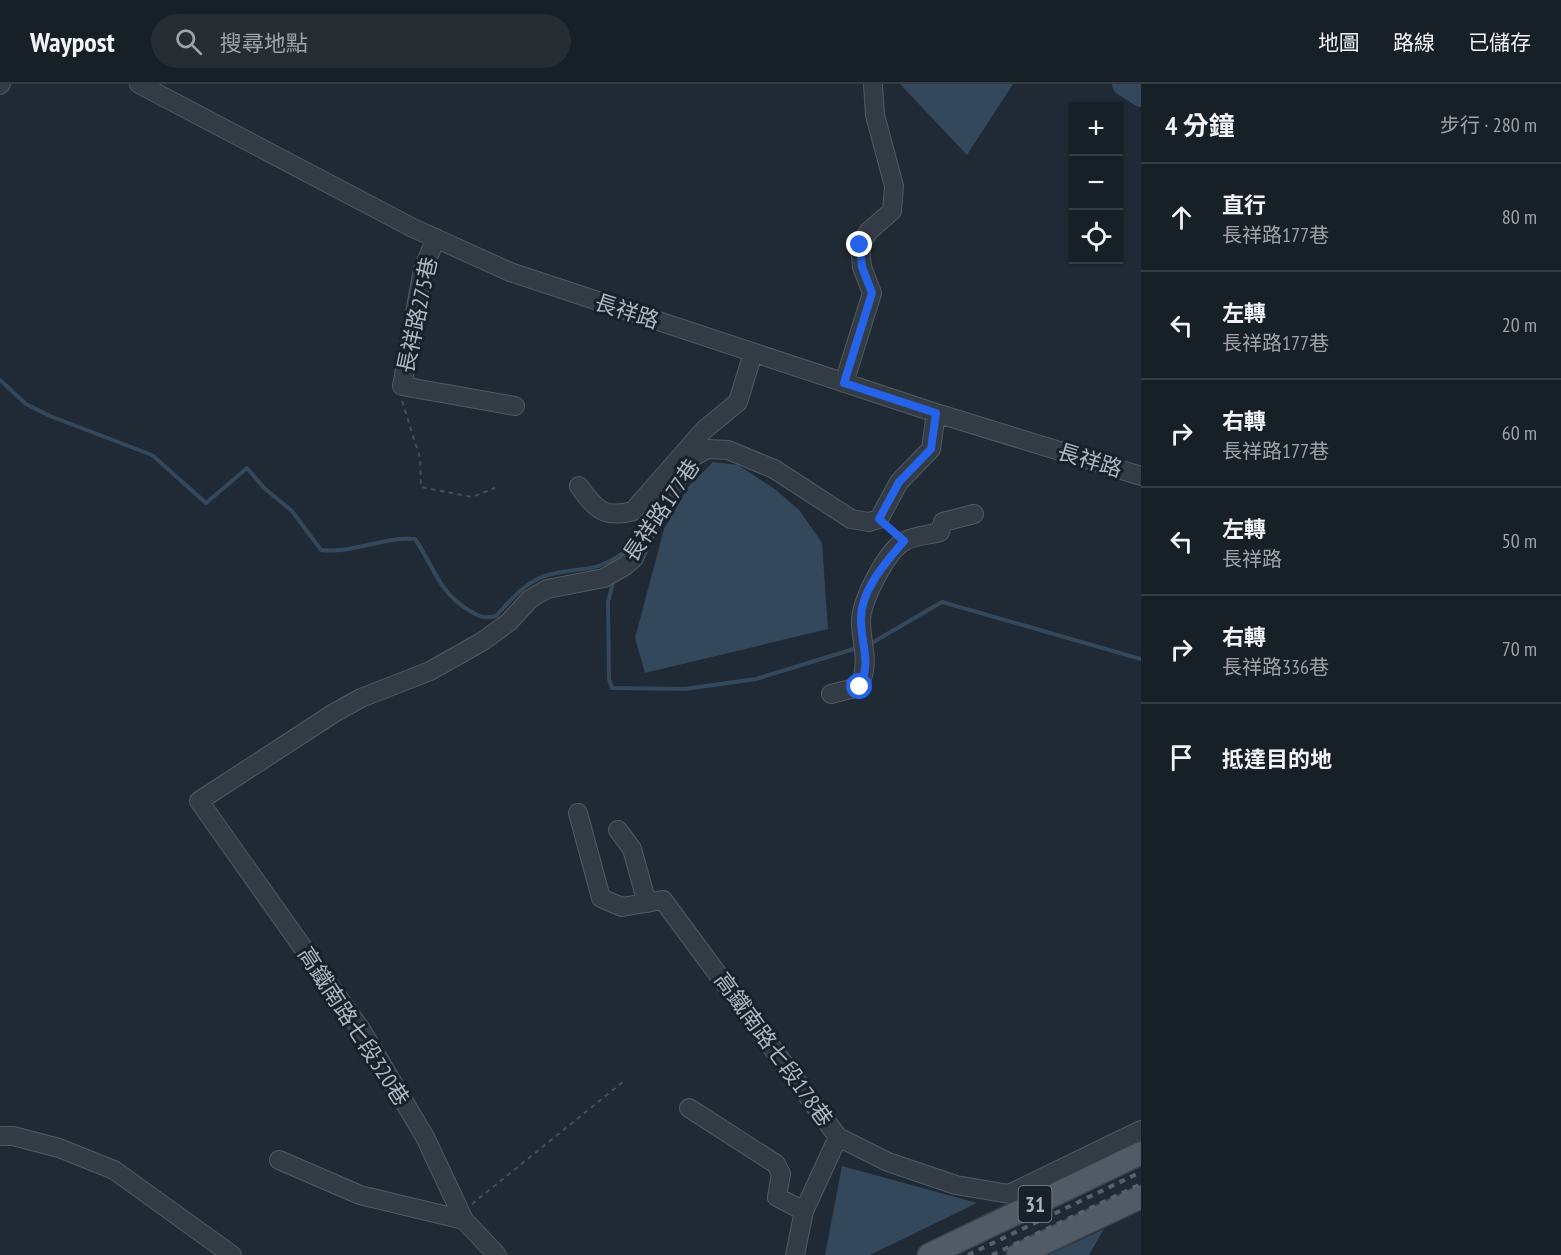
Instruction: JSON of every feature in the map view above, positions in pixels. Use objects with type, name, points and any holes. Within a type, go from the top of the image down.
[{"type":"main road","name":"31","points":[[929,1255],[1141,1151]]},
{"type":"main road","name":"31","points":[[1018,1255],[1141,1197]]},
{"type":"street","name":"長祥路","points":[[140,84],[274,156],[436,238],[510,272],[936,413],[1141,476]]},
{"type":"street","points":[[844,383],[872,293],[862,267],[860,245],[869,231],[892,211],[894,186],[875,115],[873,84]]},
{"type":"street","name":"長祥路275巷","points":[[436,238],[423,269],[402,386],[515,406]]},
{"type":"street","points":[[579,486],[593,506],[606,513],[620,515],[633,511],[704,430],[738,402],[753,353]]},
{"type":"street","points":[[904,541],[879,519],[899,482],[931,449],[936,413]]},
{"type":"street","name":"長祥路177巷","points":[[199,801],[334,713],[361,698],[430,671],[483,641],[509,622],[530,599],[547,589],[604,578],[625,566],[634,558],[654,513],[684,469],[693,457],[707,448],[728,450],[774,469],[851,519],[869,522],[879,519]]},
{"type":"street","points":[[831,694],[860,687],[867,663],[861,620],[862,606],[866,595],[904,541],[940,532],[943,522],[974,514]]},
{"type":"street","name":"高鐵南路七段320巷","points":[[199,801],[362,1031],[425,1137],[461,1215],[498,1255]]},
{"type":"street","name":"高鐵南路七段178巷","points":[[578,813],[601,898],[622,907],[663,900],[838,1137],[888,1162],[930,1178],[999,1194],[1009,1194],[1141,1130]]},
{"type":"street","points":[[618,830],[632,849],[647,903]]},
{"type":"street","points":[[689,1108],[776,1164],[781,1174],[777,1197],[804,1211]]},
{"type":"street","points":[[0,1136],[13,1136],[59,1148],[114,1170],[232,1255]]},
{"type":"street","points":[[795,1255],[804,1211],[838,1137]]},
{"type":"street","points":[[1117,1142],[1141,1151]]},
{"type":"street","points":[[279,1160],[360,1196],[461,1215]]},
{"type":"path","points":[[402,386],[402,406],[420,458],[421,487],[472,496],[495,488]]},
{"type":"path","points":[[461,1215],[471,1204],[624,1081]]},
{"type":"water","points":[[900,84],[1013,84],[967,155]]},
{"type":"water","points":[[713,462],[738,465],[776,490],[800,511],[822,543],[828,629],[645,673],[635,638],[664,529],[688,487]]},
{"type":"water","points":[[842,1166],[977,1203],[870,1255],[825,1255]]},
{"type":"water","points":[[1104,1229],[1089,1255],[1048,1255]]},
{"type":"waterway","points":[[1124,84],[1141,95]]},
{"type":"waterway","points":[[0,380],[26,404],[50,416],[152,455],[206,503],[247,468],[264,488],[292,511],[321,550],[345,550],[392,540],[415,539],[443,587],[459,603],[483,617],[496,616],[519,592],[540,578],[561,572],[596,567],[627,550],[620,560]]},
{"type":"waterway","points":[[614,579],[608,602],[609,679],[612,688],[685,689],[756,679],[857,648]]},
{"type":"waterway","points":[[870,644],[942,602],[1141,659]]},
{"type":"railway","points":[[968,1255],[1141,1172]]},
{"type":"railway","points":[[992,1255],[1141,1184]]},
{"type":"route","points":[[860,245],[862,267],[872,293],[844,383],[936,413],[931,449],[899,482],[879,519],[904,541],[866,595],[862,606],[863,644],[867,663],[860,687]]}]
